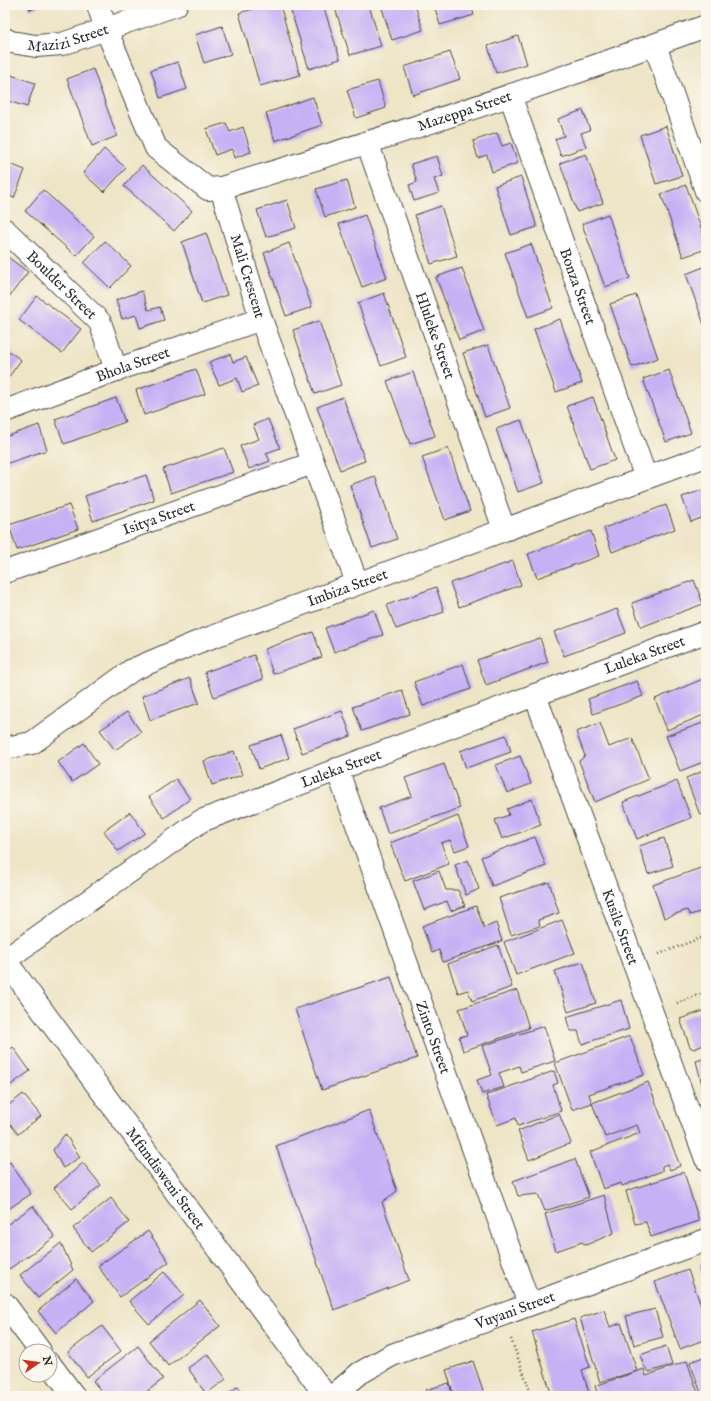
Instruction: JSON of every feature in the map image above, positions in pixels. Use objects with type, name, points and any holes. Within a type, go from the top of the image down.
[{"type":"street","points":[[98,5],[106,29],[156,148],[208,189],[221,188]]},
{"type":"street","name":"Mazizi Street","points":[[5,40],[36,46],[62,44],[176,5]]},
{"type":"street","name":"Mazeppa Street","points":[[221,188],[510,95],[706,26]]},
{"type":"street","points":[[655,45],[706,191]]},
{"type":"street","name":"Bonza Street","points":[[510,95],[646,478]]},
{"type":"street","name":"Hluleke Street","points":[[367,142],[504,529]]},
{"type":"street","name":"Mali Crescent","points":[[221,188],[261,319],[358,583]]},
{"type":"street","name":"Boulder Street","points":[[5,230],[100,322],[116,370]]},
{"type":"street","name":"Bhola Street","points":[[5,411],[261,319]]},
{"type":"street","name":"Imbiza Street","points":[[5,748],[32,744],[132,670],[193,644],[706,456]]},
{"type":"street","name":"Isitya Street","points":[[5,572],[313,463]]},
{"type":"street","name":"Luleka Street","points":[[5,960],[201,821],[706,632]]},
{"type":"street","name":"Kusile Street","points":[[535,695],[706,1159]]},
{"type":"street","name":"Zinto Street","points":[[337,769],[529,1304]]},
{"type":"street","name":"Mfundisweni Street","points":[[5,960],[326,1396]]},
{"type":"street","name":"Vuyani Street","points":[[332,1396],[360,1373],[392,1355],[706,1240]]},
{"type":"street","points":[[5,1304],[34,1343]]},
{"type":"street","points":[[58,1375],[74,1396]]},
{"type":"path","points":[[634,964],[706,936]]},
{"type":"path","points":[[502,1314],[532,1396]]},
{"type":"building","points":[[28,5],[44,5],[30,10]]},
{"type":"building","points":[[267,5],[280,5],[300,75],[260,86],[239,13]]},
{"type":"building","points":[[289,5],[323,5],[340,59],[309,69]]},
{"type":"building","points":[[334,5],[369,5],[381,46],[350,55]]},
{"type":"building","points":[[381,5],[415,5],[423,30],[392,40]]},
{"type":"building","points":[[434,5],[471,5],[474,15],[440,25]]},
{"type":"building","points":[[480,5],[490,5],[481,8]]},
{"type":"building","points":[[222,26],[231,54],[204,63],[195,35]]},
{"type":"building","points":[[518,36],[527,64],[496,73],[488,46]]},
{"type":"building","points":[[450,52],[460,79],[413,95],[404,67]]},
{"type":"building","points":[[178,62],[187,89],[160,98],[151,70]]},
{"type":"building","points":[[93,69],[117,136],[92,146],[67,79]]},
{"type":"building","points":[[5,73],[35,83],[27,107],[5,100]]},
{"type":"building","points":[[378,81],[386,108],[356,118],[347,90]]},
{"type":"building","points":[[313,97],[322,125],[275,141],[266,113]]},
{"type":"building","points":[[583,110],[590,130],[581,133],[586,147],[561,156],[555,139],[564,136],[558,119]]},
{"type":"building","points":[[226,123],[230,132],[243,127],[251,152],[234,158],[232,149],[215,155],[206,129]]},
{"type":"building","points":[[666,126],[682,176],[656,184],[640,135]]},
{"type":"building","points":[[497,133],[502,146],[511,143],[518,163],[492,172],[487,155],[478,158],[473,141]]},
{"type":"building","points":[[104,149],[126,168],[104,192],[83,173]]},
{"type":"building","points":[[586,154],[603,203],[577,212],[560,163]]},
{"type":"building","points":[[437,156],[443,176],[434,179],[439,193],[414,201],[409,185],[417,182],[411,164]]},
{"type":"building","points":[[5,162],[25,170],[14,198],[5,194]]},
{"type":"building","points":[[142,165],[192,211],[174,231],[124,186]]},
{"type":"building","points":[[521,177],[537,227],[511,235],[495,186]]},
{"type":"building","points":[[347,180],[355,207],[325,217],[316,189]]},
{"type":"building","points":[[686,185],[706,242],[706,249],[683,257],[661,194]]},
{"type":"building","points":[[43,190],[94,236],[76,256],[25,211]]},
{"type":"building","points":[[287,200],[296,228],[266,237],[257,210]]},
{"type":"building","points":[[441,206],[457,256],[431,264],[415,215]]},
{"type":"building","points":[[608,214],[630,278],[605,287],[582,224]]},
{"type":"building","points":[[365,215],[387,278],[362,287],[339,224]]},
{"type":"building","points":[[206,233],[227,295],[202,303],[182,242]]},
{"type":"building","points":[[105,241],[131,266],[110,288],[84,263]]},
{"type":"building","points":[[289,243],[312,307],[286,316],[264,253]]},
{"type":"building","points":[[531,244],[553,308],[528,317],[505,253]]},
{"type":"building","points":[[5,255],[28,272],[9,297],[5,294]]},
{"type":"building","points":[[706,266],[706,330],[686,274]]},
{"type":"building","points":[[462,268],[484,331],[459,340],[436,277]]},
{"type":"building","points":[[142,291],[148,310],[160,307],[164,320],[140,328],[136,315],[122,319],[116,300]]},
{"type":"building","points":[[384,293],[406,357],[381,366],[358,303]]},
{"type":"building","points":[[636,295],[658,358],[632,367],[610,304]]},
{"type":"building","points":[[37,296],[81,329],[62,353],[19,320]]},
{"type":"building","points":[[560,319],[582,383],[556,392],[534,329]]},
{"type":"building","points":[[319,321],[341,385],[315,394],[293,330]]},
{"type":"building","points":[[488,345],[510,408],[485,417],[463,353]]},
{"type":"building","points":[[5,348],[21,360],[5,382]]},
{"type":"building","points":[[230,354],[233,362],[246,357],[258,386],[242,392],[237,378],[219,385],[209,362]]},
{"type":"building","points":[[196,369],[205,394],[144,415],[136,390]]},
{"type":"building","points":[[669,370],[691,433],[666,442],[643,379]]},
{"type":"building","points":[[413,372],[435,436],[410,444],[387,381]]},
{"type":"building","points":[[343,397],[365,461],[340,470],[317,407]]},
{"type":"building","points":[[593,397],[615,460],[590,469],[567,406]]},
{"type":"building","points":[[116,398],[125,422],[64,444],[55,419]]},
{"type":"building","points":[[268,419],[280,448],[266,453],[270,461],[249,469],[240,446],[259,439],[253,425]]},
{"type":"building","points":[[521,420],[544,483],[518,492],[496,429]]},
{"type":"building","points":[[39,425],[47,450],[5,464],[5,437]]},
{"type":"building","points":[[224,448],[233,472],[171,493],[163,469]]},
{"type":"building","points":[[448,448],[470,511],[445,520],[422,457]]},
{"type":"building","points":[[146,475],[154,500],[93,521],[85,496]]},
{"type":"building","points":[[375,476],[397,539],[372,548],[350,485]]},
{"type":"building","points":[[706,489],[706,516],[691,522],[682,497]]},
{"type":"building","points":[[69,505],[78,529],[17,550],[9,525]]},
{"type":"building","points":[[666,505],[675,529],[612,552],[604,528]]},
{"type":"building","points":[[591,531],[599,556],[537,578],[528,554]]},
{"type":"building","points":[[513,561],[521,585],[459,607],[450,583]]},
{"type":"building","points":[[694,580],[703,604],[641,627],[632,603]]},
{"type":"building","points":[[436,587],[444,612],[396,629],[387,605]]},
{"type":"building","points":[[617,609],[626,633],[564,656],[554,632]]},
{"type":"building","points":[[374,610],[383,635],[334,652],[325,628]]},
{"type":"building","points":[[313,632],[322,657],[273,674],[265,649]]},
{"type":"building","points":[[540,638],[548,662],[486,685],[477,660]]},
{"type":"building","points":[[254,655],[263,679],[214,697],[205,672]]},
{"type":"building","points":[[463,664],[471,689],[423,706],[414,682]]},
{"type":"building","points":[[190,678],[199,703],[150,720],[142,696]]},
{"type":"building","points":[[703,679],[706,686],[706,714],[667,730],[655,699]]},
{"type":"building","points":[[637,681],[643,696],[593,714],[588,699]]},
{"type":"building","points":[[402,690],[410,714],[362,731],[353,707]]},
{"type":"building","points":[[342,711],[351,736],[302,753],[293,729]]},
{"type":"building","points":[[127,712],[141,732],[115,750],[100,730]]},
{"type":"building","points":[[706,722],[706,761],[680,771],[666,736]]},
{"type":"building","points":[[600,723],[609,747],[632,738],[649,779],[595,802],[579,761],[585,756],[576,732]]},
{"type":"building","points":[[281,735],[289,758],[259,769],[251,745]]},
{"type":"building","points":[[506,735],[511,752],[466,768],[460,751]]},
{"type":"building","points":[[84,743],[98,764],[72,782],[58,762]]},
{"type":"building","points":[[234,751],[242,775],[212,785],[204,761]]},
{"type":"building","points":[[520,756],[531,784],[507,793],[496,765]]},
{"type":"building","points":[[444,764],[460,808],[388,834],[379,808],[412,796],[405,778]]},
{"type":"building","points":[[706,770],[706,813],[700,815],[686,778]]},
{"type":"building","points":[[176,779],[190,799],[164,818],[149,797]]},
{"type":"building","points":[[677,781],[691,818],[637,839],[623,802]]},
{"type":"building","points":[[532,799],[541,825],[502,839],[495,820],[509,815],[507,809]]},
{"type":"building","points":[[130,812],[145,833],[118,851],[104,831]]},
{"type":"building","points":[[458,816],[469,846],[455,851],[450,840],[441,843],[449,864],[405,881],[390,843]]},
{"type":"building","points":[[706,820],[706,830],[703,821]]},
{"type":"building","points":[[535,837],[546,866],[492,886],[481,857]]},
{"type":"building","points":[[664,838],[673,866],[648,874],[639,846]]},
{"type":"building","points":[[468,860],[479,889],[466,895],[455,865]]},
{"type":"building","points":[[706,866],[706,910],[690,915],[687,910],[664,918],[653,885]]},
{"type":"building","points":[[439,871],[446,890],[458,890],[465,906],[451,911],[447,901],[424,910],[413,881]]},
{"type":"building","points":[[549,882],[559,913],[538,920],[540,926],[511,935],[499,898]]},
{"type":"building","points":[[476,906],[484,928],[496,923],[502,941],[443,962],[439,950],[432,953],[422,926]]},
{"type":"building","points":[[562,920],[575,953],[516,975],[504,942]]},
{"type":"building","points":[[498,945],[512,987],[472,1001],[468,990],[458,993],[448,964]]},
{"type":"building","points":[[583,962],[596,1003],[568,1012],[555,971]]},
{"type":"building","points":[[391,977],[417,1058],[322,1090],[295,1009]]},
{"type":"building","points":[[517,990],[529,1028],[463,1051],[459,1037],[467,1035],[459,1009]]},
{"type":"building","points":[[621,1000],[629,1029],[582,1044],[578,1031],[570,1031],[566,1017]]},
{"type":"building","points":[[706,1010],[706,1044],[694,1049],[690,1047],[680,1019]]},
{"type":"building","points":[[544,1026],[555,1061],[521,1072],[519,1066],[499,1073],[504,1087],[482,1094],[477,1080],[492,1075],[482,1046]]},
{"type":"building","points":[[630,1036],[644,1075],[589,1094],[592,1103],[572,1110],[555,1063]]},
{"type":"building","points":[[13,1047],[30,1071],[5,1089],[5,1053]]},
{"type":"building","points":[[706,1058],[706,1096],[705,1096],[696,1061]]},
{"type":"building","points":[[554,1071],[558,1083],[553,1085],[561,1111],[518,1126],[516,1118],[497,1125],[486,1095]]},
{"type":"building","points":[[648,1082],[680,1166],[670,1170],[667,1164],[662,1166],[662,1171],[622,1186],[621,1183],[603,1189],[590,1152],[640,1133],[637,1125],[605,1137],[592,1103]]},
{"type":"building","points":[[23,1094],[41,1116],[18,1134],[5,1117],[5,1108]]},
{"type":"building","points":[[369,1110],[397,1191],[382,1202],[409,1280],[334,1310],[276,1146]]},
{"type":"building","points":[[559,1114],[571,1143],[529,1160],[518,1131]]},
{"type":"building","points":[[65,1134],[80,1157],[63,1168],[53,1150]]},
{"type":"building","points":[[575,1159],[589,1197],[545,1211],[538,1194],[518,1196],[513,1181]]},
{"type":"building","points":[[10,1162],[31,1194],[5,1211],[5,1166]]},
{"type":"building","points":[[83,1163],[101,1185],[72,1209],[54,1188]]},
{"type":"building","points":[[684,1172],[699,1221],[651,1237],[646,1222],[635,1224],[626,1191]]},
{"type":"building","points":[[604,1195],[614,1233],[586,1245],[582,1242],[556,1251],[545,1214]]},
{"type":"building","points":[[111,1198],[129,1222],[91,1252],[73,1228]]},
{"type":"building","points":[[33,1206],[55,1237],[9,1269],[5,1263],[5,1226]]},
{"type":"building","points":[[148,1231],[169,1262],[120,1297],[98,1266]]},
{"type":"building","points":[[61,1243],[73,1270],[38,1298],[20,1275]]},
{"type":"building","points":[[706,1264],[706,1287],[699,1267]]},
{"type":"building","points":[[688,1270],[706,1319],[706,1339],[680,1349],[655,1282]]},
{"type":"building","points":[[164,1272],[184,1295],[149,1324],[129,1301]]},
{"type":"building","points":[[76,1279],[94,1301],[56,1333],[38,1311]]},
{"type":"building","points":[[200,1300],[220,1326],[168,1366],[149,1341]]},
{"type":"building","points":[[655,1309],[663,1337],[634,1345],[626,1316]]},
{"type":"building","points":[[604,1310],[610,1327],[621,1323],[637,1371],[600,1382],[580,1318]]},
{"type":"building","points":[[574,1319],[590,1367],[582,1370],[590,1396],[552,1396],[532,1332]]},
{"type":"building","points":[[102,1326],[121,1351],[87,1377],[68,1352]]},
{"type":"building","points":[[138,1346],[163,1379],[141,1396],[105,1396],[93,1381]]},
{"type":"building","points":[[666,1346],[672,1365],[649,1372],[644,1366],[640,1355]]},
{"type":"building","points":[[208,1354],[226,1379],[206,1394],[188,1368]]},
{"type":"building","points":[[706,1356],[706,1396],[702,1396],[690,1362]]},
{"type":"building","points":[[5,1357],[10,1365],[5,1368]]},
{"type":"building","points":[[473,1361],[485,1396],[454,1396],[446,1370]]},
{"type":"building","points":[[687,1361],[699,1396],[598,1396],[595,1386],[644,1369],[646,1376]]},
{"type":"building","points":[[449,1383],[453,1396],[428,1396],[426,1390]]},
{"type":"building","points":[[238,1386],[246,1396],[226,1396]]}]
